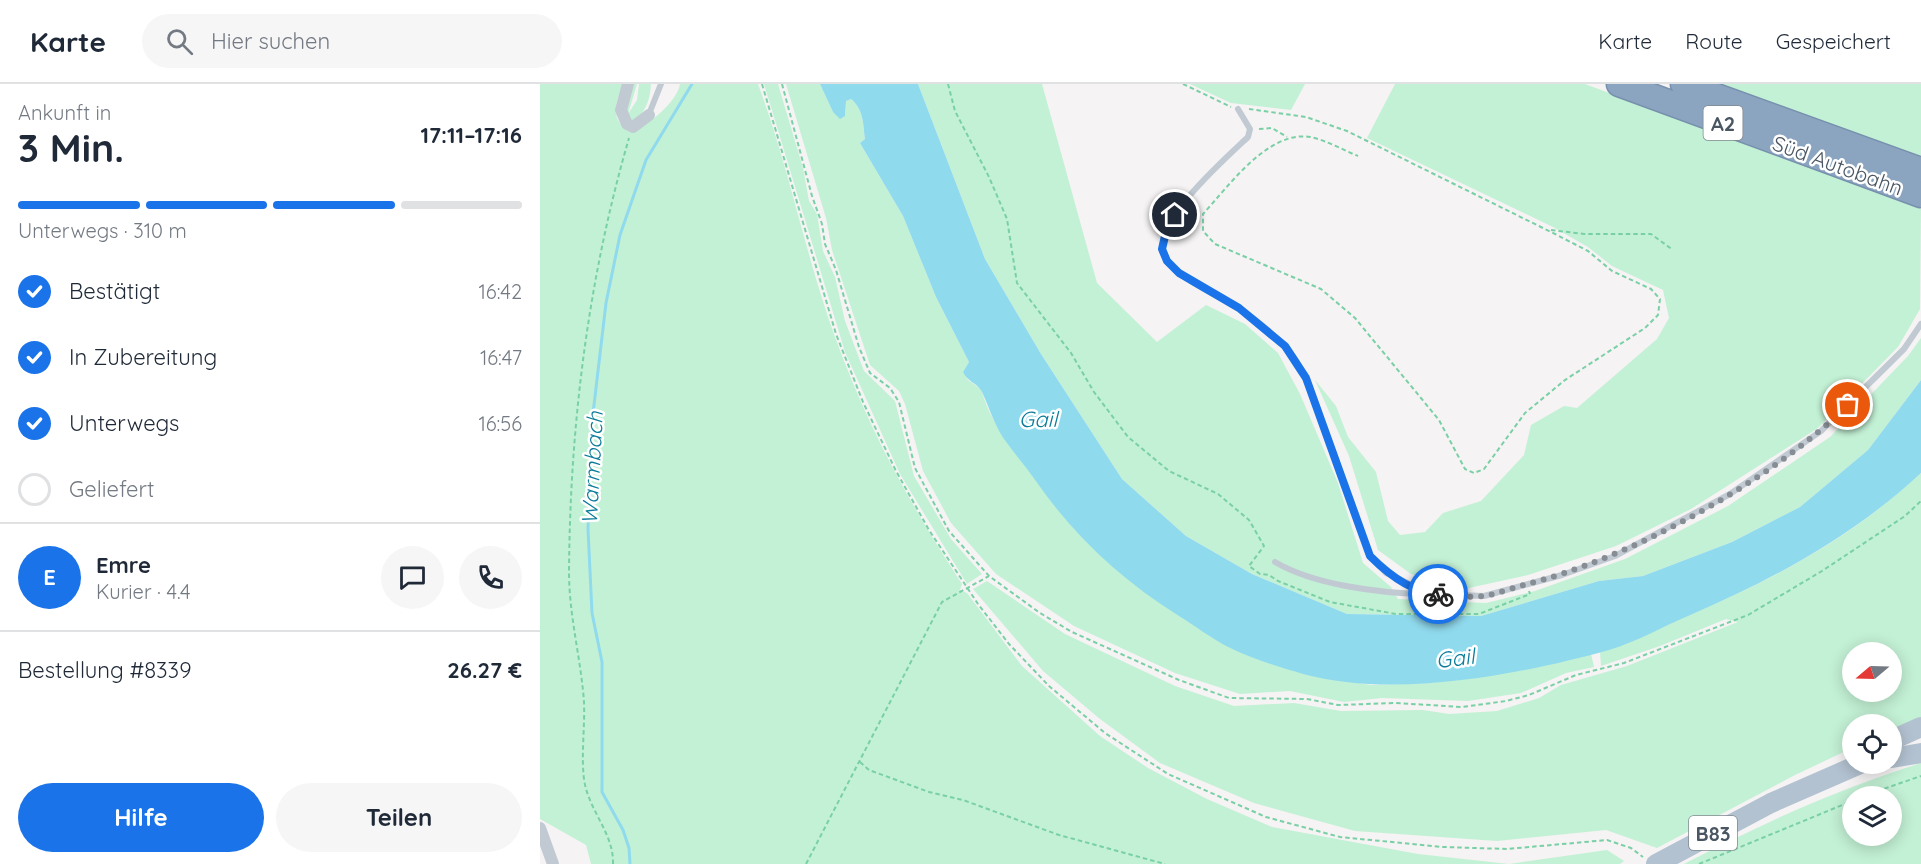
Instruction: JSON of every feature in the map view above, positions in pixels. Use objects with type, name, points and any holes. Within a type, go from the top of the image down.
[{"type":"highway","name":"Süd Autobahn","points":[[1619,84],[1921,195]]},
{"type":"highway","name":"Süd Autobahn","points":[[1683,84],[1921,170]]},
{"type":"main road","points":[[1902,736],[1921,727]]},
{"type":"main road","points":[[1902,748],[1921,741]]},
{"type":"main road","points":[[1902,756],[1921,753]]},
{"type":"main road","name":"B83","points":[[1651,861],[1842,771]]},
{"type":"street","points":[[628,84],[621,110],[627,124],[633,127],[649,115]]},
{"type":"street","points":[[540,828],[554,864]]},
{"type":"lane","points":[[649,115],[661,84]]},
{"type":"lane","points":[[1238,108],[1250,129],[1248,137],[1201,182],[1175,215],[1166,232],[1162,249],[1167,261],[1179,273],[1239,308],[1285,346],[1306,378],[1370,556],[1386,573],[1431,594]]},
{"type":"lane","points":[[1275,562],[1305,574],[1379,593],[1484,596],[1615,556],[1730,494],[1821,431],[1904,349],[1921,324]]},
{"type":"path","points":[[762,84],[836,334],[859,393],[907,491],[967,588],[1017,652],[1049,686],[1105,734],[1168,774],[1266,817],[1340,837],[1443,847],[1507,849],[1607,840],[1631,848],[1651,861]]},
{"type":"path","points":[[782,84],[806,166],[812,196],[822,224],[825,244],[865,364],[899,402],[915,468],[949,531],[989,576],[1040,613],[1072,632],[1161,674],[1229,698],[1307,699],[1338,705],[1396,703],[1462,707],[1529,695],[1576,675],[1624,663],[1748,615],[1822,571],[1905,516],[1921,501]]},
{"type":"path","points":[[948,84],[955,111],[989,177],[1007,219],[1017,283],[1071,353],[1094,392],[1128,438],[1169,471],[1218,494],[1248,520],[1264,546],[1249,567],[1260,574],[1269,575],[1330,602],[1396,614],[1479,614],[1530,594],[1527,584]]},
{"type":"path","points":[[1182,84],[1238,108],[1299,115],[1347,131],[1587,251],[1612,271],[1651,289],[1660,299],[1658,315],[1645,328],[1565,380],[1525,413],[1484,469],[1474,473],[1465,469],[1439,420],[1355,318],[1321,288],[1215,244],[1203,231],[1203,214],[1257,155],[1288,138],[1309,137],[1358,156]]},
{"type":"path","points":[[613,864],[608,837],[588,800],[584,778],[584,699],[572,624],[569,573],[574,459],[591,297],[633,127]]},
{"type":"path","points":[[1250,129],[1272,128],[1288,138]]},
{"type":"path","points":[[1548,230],[1584,234],[1651,234],[1673,250]]},
{"type":"path","points":[[806,864],[942,602],[989,576]]},
{"type":"path","points":[[860,762],[869,770],[923,790],[963,800],[1059,835],[1165,864]]},
{"type":"path","points":[[1892,786],[1921,776]]},
{"type":"path","points":[[1699,864],[1842,805]]},
{"type":"green space","points":[[540,84],[623,84],[616,104],[616,115],[628,131],[644,125],[660,113],[673,99],[680,84],[758,84],[779,147],[824,306],[861,403],[891,464],[924,524],[962,584],[960,590],[967,593],[1022,666],[1100,736],[1148,768],[1207,799],[1272,827],[1418,854],[1509,864],[591,864],[586,845],[540,819]]},
{"type":"green space","points":[[632,84],[637,84],[628,114],[637,100],[639,84],[651,84],[650,96],[646,105],[633,122],[626,114]]},
{"type":"green space","points":[[764,84],[778,84],[803,168],[809,201],[817,214],[823,251],[835,277],[845,321],[864,371],[895,401],[914,476],[951,539],[982,574],[967,584],[900,474],[845,352]]},
{"type":"green space","points":[[786,84],[820,84],[833,112],[845,116],[846,101],[851,99],[855,103],[862,118],[865,139],[860,143],[903,216],[936,297],[969,362],[963,372],[968,380],[981,389],[993,419],[1016,454],[1228,647],[1304,674],[1371,685],[1430,683],[1522,670],[1591,654],[1594,667],[1566,673],[1521,693],[1468,701],[1382,698],[1344,702],[1290,691],[1240,694],[1175,673],[1074,626],[996,574],[951,523],[923,471],[905,404],[899,391],[870,365],[832,250],[826,218]]},
{"type":"green space","points":[[918,84],[1042,84],[1097,283],[1157,342],[1206,305],[1245,324],[1278,353],[1300,394],[1338,483],[1363,563],[1391,587],[1398,599],[1486,603],[1535,591],[1625,559],[1728,506],[1830,437],[1908,356],[1921,338],[1921,380],[1868,450],[1800,507],[1732,542],[1643,576],[1599,581],[1481,616],[1347,614],[1252,574],[1186,536],[1122,479],[1041,354],[985,259]]},
{"type":"green space","points":[[1190,84],[1305,84],[1291,110],[1231,103]]},
{"type":"green space","points":[[1395,84],[1585,84],[1921,209],[1920,309],[1898,347],[1818,428],[1691,509],[1616,546],[1528,575],[1464,589],[1411,574],[1378,550],[1349,456],[1315,380],[1336,406],[1348,437],[1376,472],[1388,521],[1400,535],[1425,532],[1443,513],[1481,501],[1524,455],[1531,425],[1564,406],[1577,408],[1657,339],[1669,318],[1663,290],[1612,266],[1588,247],[1553,227],[1367,138]]},
{"type":"green space","points":[[1718,84],[1921,84],[1921,156]]},
{"type":"green space","points":[[1921,473],[1921,717],[1902,726],[1902,714],[1842,714],[1842,753],[1657,848],[1606,830],[1497,841],[1355,831],[1254,803],[1160,763],[1100,719],[1043,671],[973,589],[987,581],[1065,634],[1175,686],[1234,706],[1294,703],[1341,711],[1423,710],[1449,714],[1497,711],[1539,698],[1561,685],[1627,666],[1738,622],[1726,619],[1660,646],[1601,666],[1600,652],[1620,646],[1777,574],[1865,519]]},
{"type":"green space","points":[[1921,763],[1921,864],[1684,864],[1800,808],[1842,791],[1842,846],[1902,846],[1902,786],[1855,786],[1887,774],[1902,774],[1902,769]]},
{"type":"green space","points":[[1607,850],[1624,861],[1620,864],[1509,864]]},
{"type":"water","name":"Gail","points":[[820,84],[918,84],[985,259],[1041,354],[1122,479],[1186,536],[1252,574],[1347,614],[1481,616],[1599,581],[1643,576],[1732,542],[1800,507],[1868,450],[1921,380],[1921,473],[1868,517],[1811,555],[1720,602],[1639,639],[1609,650],[1497,675],[1416,684],[1339,681],[1303,674],[1265,662],[1222,643],[1139,588],[1102,557],[1053,504],[1003,437],[980,389],[963,372],[969,362],[936,297],[903,216],[860,143],[865,139],[858,108],[851,99],[846,101],[845,116],[840,119],[833,112]]},
{"type":"waterway","name":"Warmbach","points":[[630,864],[629,848],[623,830],[602,792],[602,662],[592,613],[588,529],[592,422],[606,303],[620,235],[646,160],[692,84]]},
{"type":"way so far","points":[[1438,594],[1484,596],[1615,556],[1730,494],[1821,431],[1848,405]]},
{"type":"route","points":[[1175,215],[1166,232],[1162,249],[1167,261],[1179,273],[1239,308],[1285,346],[1306,378],[1370,556],[1386,573],[1407,585],[1431,594],[1438,594]]}]
